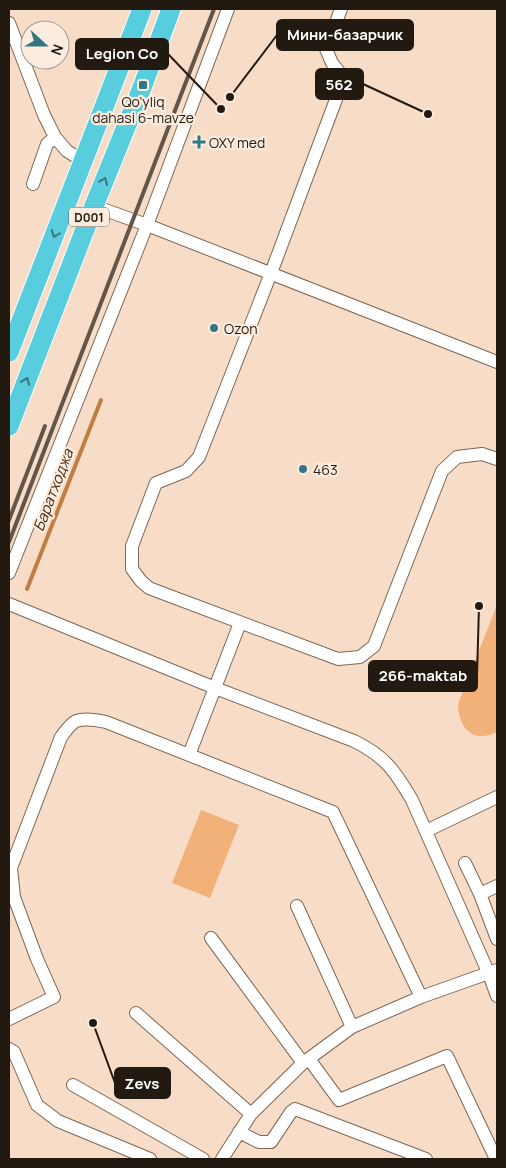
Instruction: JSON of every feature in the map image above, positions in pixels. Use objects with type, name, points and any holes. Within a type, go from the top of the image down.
[{"type":"highway","name":"D001","points":[[9,352],[142,9]]},
{"type":"highway","name":"D001","points":[[9,426],[171,9]]},
{"type":"highway","points":[[31,296],[56,305]]},
{"type":"street","points":[[9,573],[147,225],[228,9]]},
{"type":"street","points":[[341,9],[326,49],[332,63],[344,78],[200,457],[186,471],[156,482],[132,546],[132,569],[149,588],[338,659],[360,657],[374,646],[442,471],[457,457],[482,454],[497,459]]},
{"type":"street","points":[[9,23],[44,115],[55,138],[67,151],[83,161]]},
{"type":"street","points":[[33,184],[47,144],[55,138]]},
{"type":"street","points":[[94,206],[497,362]]},
{"type":"street","points":[[9,604],[215,688],[354,741],[372,751],[389,765],[412,800],[493,972],[497,996]]},
{"type":"street","points":[[189,755],[240,623]]},
{"type":"street","points":[[9,1019],[54,997],[37,959],[14,897],[11,868],[61,737],[74,722],[87,720],[99,720],[333,812],[421,997]]},
{"type":"street","points":[[426,832],[497,797]]},
{"type":"street","points":[[465,863],[480,894],[497,939]]},
{"type":"street","points":[[480,894],[497,886]]},
{"type":"street","points":[[297,906],[352,1026]]},
{"type":"street","points":[[210,938],[338,1100],[448,1056],[496,1159]]},
{"type":"street","points":[[222,1159],[251,1114],[306,1061],[352,1026],[421,997],[493,972]]},
{"type":"street","points":[[136,1013],[251,1114]]},
{"type":"street","points":[[9,1049],[14,1052],[37,1105],[58,1122],[150,1159]]},
{"type":"street","points":[[74,1085],[203,1159]]},
{"type":"street","points":[[239,1132],[259,1142],[271,1142],[290,1112],[295,1109],[426,1159]]},
{"type":"shaded area","points":[[497,605],[497,732],[481,736],[475,735],[464,727],[458,704]]},
{"type":"shaded area","points":[[201,810],[239,825],[210,898],[172,883]]},
{"type":"waterway","name":"Баратходжа","points":[[27,589],[101,400]]},
{"type":"railway","points":[[9,542],[214,9]]},
{"type":"railway","points":[[9,520],[45,426]]},
{"type":"place","name":"Qo'yliq dahasi 6-mavze","points":[[143,85]]},
{"type":"place","name":"Мини-базарчик","points":[[230,97]]},
{"type":"place","name":"Legion Co","points":[[221,109]]},
{"type":"place","name":"562","points":[[428,114]]},
{"type":"place","name":"OXY med","points":[[199,142]]},
{"type":"place","name":"Ozon","points":[[214,328]]},
{"type":"place","name":"463","points":[[303,469]]},
{"type":"place","name":"266-maktab","points":[[479,606]]},
{"type":"place","name":"Zevs","points":[[93,1023]]}]
